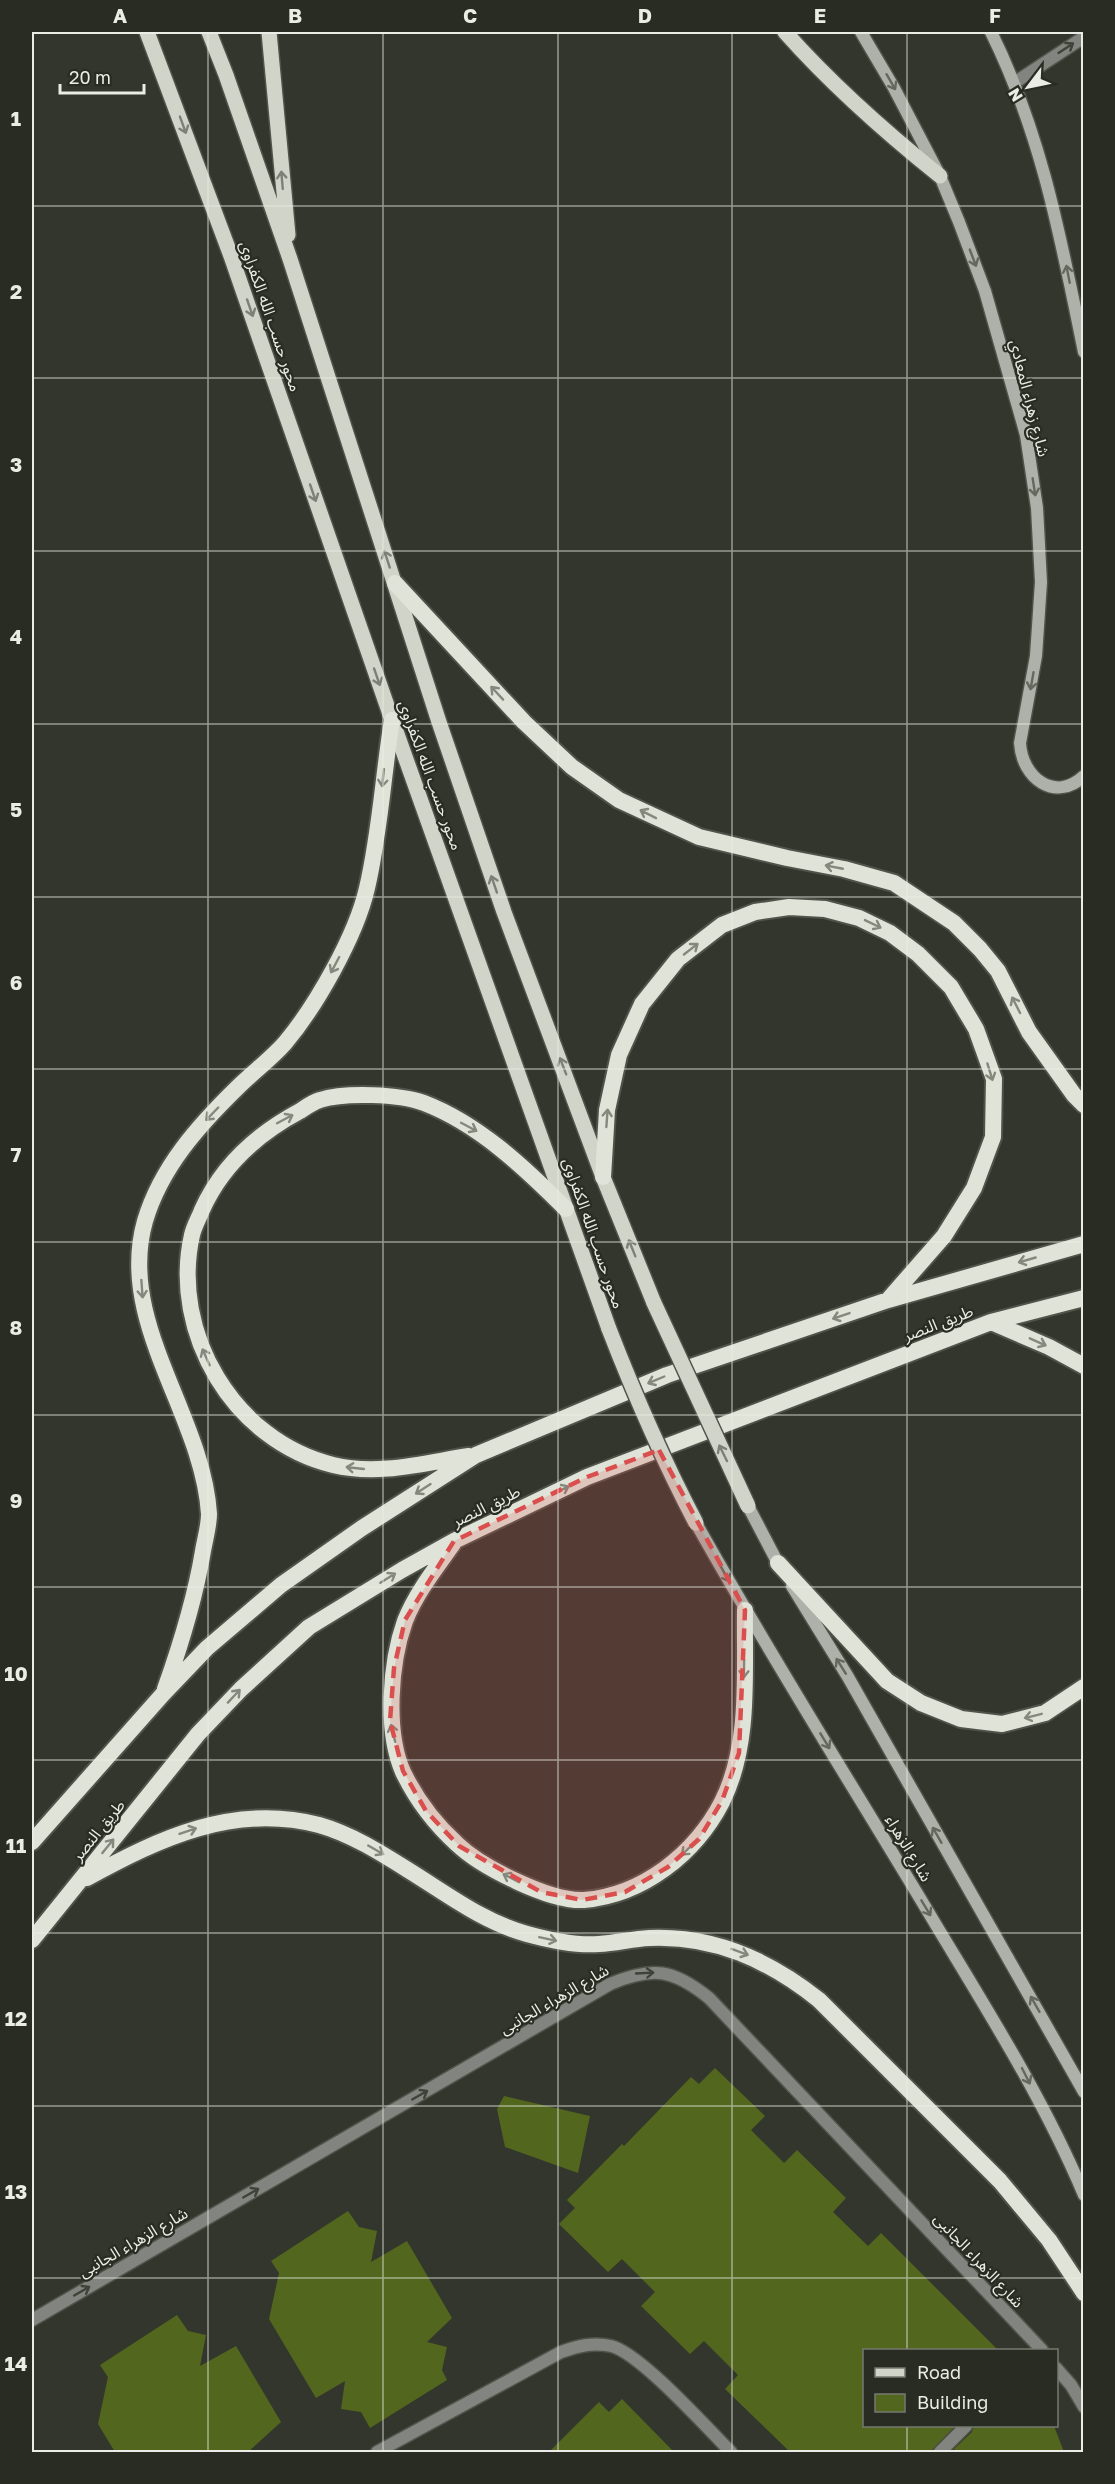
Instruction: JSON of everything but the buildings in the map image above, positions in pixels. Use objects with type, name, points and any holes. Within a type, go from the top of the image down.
[{"type":"highway","points":[[395,584],[524,722],[572,767],[619,800],[699,837],[844,869],[894,883],[954,923],[998,971],[1029,1032],[1083,1105]]},
{"type":"highway","points":[[163,1694],[185,1632],[200,1573],[209,1516],[198,1454],[153,1336],[143,1299],[140,1264],[145,1223],[161,1181],[190,1138],[238,1087],[285,1043],[321,990],[350,936],[366,891],[379,825],[392,720]]},
{"type":"highway","points":[[603,1177],[607,1110],[619,1055],[642,1004],[678,959],[722,925],[755,912],[789,907],[825,909],[859,918],[890,933],[918,954],[951,987],[976,1029],[994,1079],[993,1137],[974,1188],[944,1236],[888,1300]]},
{"type":"highway","points":[[476,1455],[385,1469],[359,1469],[309,1458],[264,1432],[245,1415],[215,1376],[195,1331],[187,1283],[192,1234],[212,1187],[240,1153],[272,1125],[320,1100],[372,1094],[423,1103],[477,1131],[525,1168],[566,1209]]},
{"type":"highway","name":"طريق النصر","points":[[32,1842],[163,1694],[207,1648],[281,1585],[362,1528],[476,1455],[667,1375],[888,1300],[1083,1244]]},
{"type":"highway","name":"طريق النصر","points":[[32,1940],[198,1734],[249,1681],[309,1627],[402,1570],[454,1541],[587,1478],[991,1322],[1083,1298]]},
{"type":"highway","points":[[991,1322],[1049,1347],[1083,1366]]},
{"type":"highway","points":[[454,1541],[426,1582],[405,1620],[394,1668],[390,1720],[403,1771],[426,1811],[459,1846],[507,1877],[541,1892],[582,1900],[626,1892],[668,1867],[699,1839],[722,1801],[739,1753],[744,1703],[745,1610]]},
{"type":"highway","points":[[778,1563],[853,1647],[886,1680],[921,1703],[961,1719],[1002,1724],[1044,1713],[1083,1687]]},
{"type":"highway","points":[[79,1883],[124,1858],[209,1823],[272,1818],[320,1825],[370,1846],[462,1906],[494,1922],[527,1934],[561,1941],[596,1944],[648,1938],[679,1938],[740,1951],[786,1975],[819,2000],[1000,2181],[1049,2240],[1083,2293]]},
{"type":"main road","name":"محور حسب الله الكفراوى","points":[[147,32],[231,256],[392,720],[609,1329],[636,1401],[696,1523]]},
{"type":"main road","name":"محور حسب الله الكفراوى","points":[[209,32],[290,259],[439,722],[504,912],[603,1177],[654,1303],[748,1506]]},
{"type":"main road","points":[[269,32],[290,259]]},
{"type":"main road","points":[[784,32],[845,96],[940,176]]},
{"type":"main road","name":"شارع زهراء المعادي","points":[[861,32],[894,88],[940,176],[985,291],[1026,435],[1037,508],[1041,582],[1037,646],[1020,743],[1021,757],[1027,770],[1037,780],[1050,786],[1065,786],[1078,781],[1083,776]]},
{"type":"main road","points":[[991,32],[1014,83],[1045,169],[1059,226],[1083,352]]},
{"type":"main road","name":"شارع الزهراء","points":[[748,1506],[778,1563],[848,1677],[1083,2092]]},
{"type":"main road","name":"شارع الزهراء","points":[[696,1523],[745,1610],[1018,2060],[1066,2153],[1083,2195]]},
{"type":"street","points":[[1014,83],[1083,37]]},
{"type":"street","name":"شارع الزهراء الجانبى","points":[[32,2320],[610,1984],[635,1973],[662,1972],[688,1981],[709,1998],[1040,2349]]},
{"type":"street","points":[[377,2452],[561,2352],[586,2344],[612,2346],[635,2358],[731,2452]]},
{"type":"street","points":[[1058,2370],[1071,2385],[1083,2407]]},
{"type":"street","points":[[940,2452],[965,2427]]},
{"type":"highlighted area","points":[[659,1450],[745,1610],[739,1753],[722,1801],[699,1839],[668,1867],[625,1892],[582,1900],[541,1892],[459,1846],[426,1811],[403,1771],[390,1721],[394,1668],[405,1620],[454,1541],[587,1477]]}]
